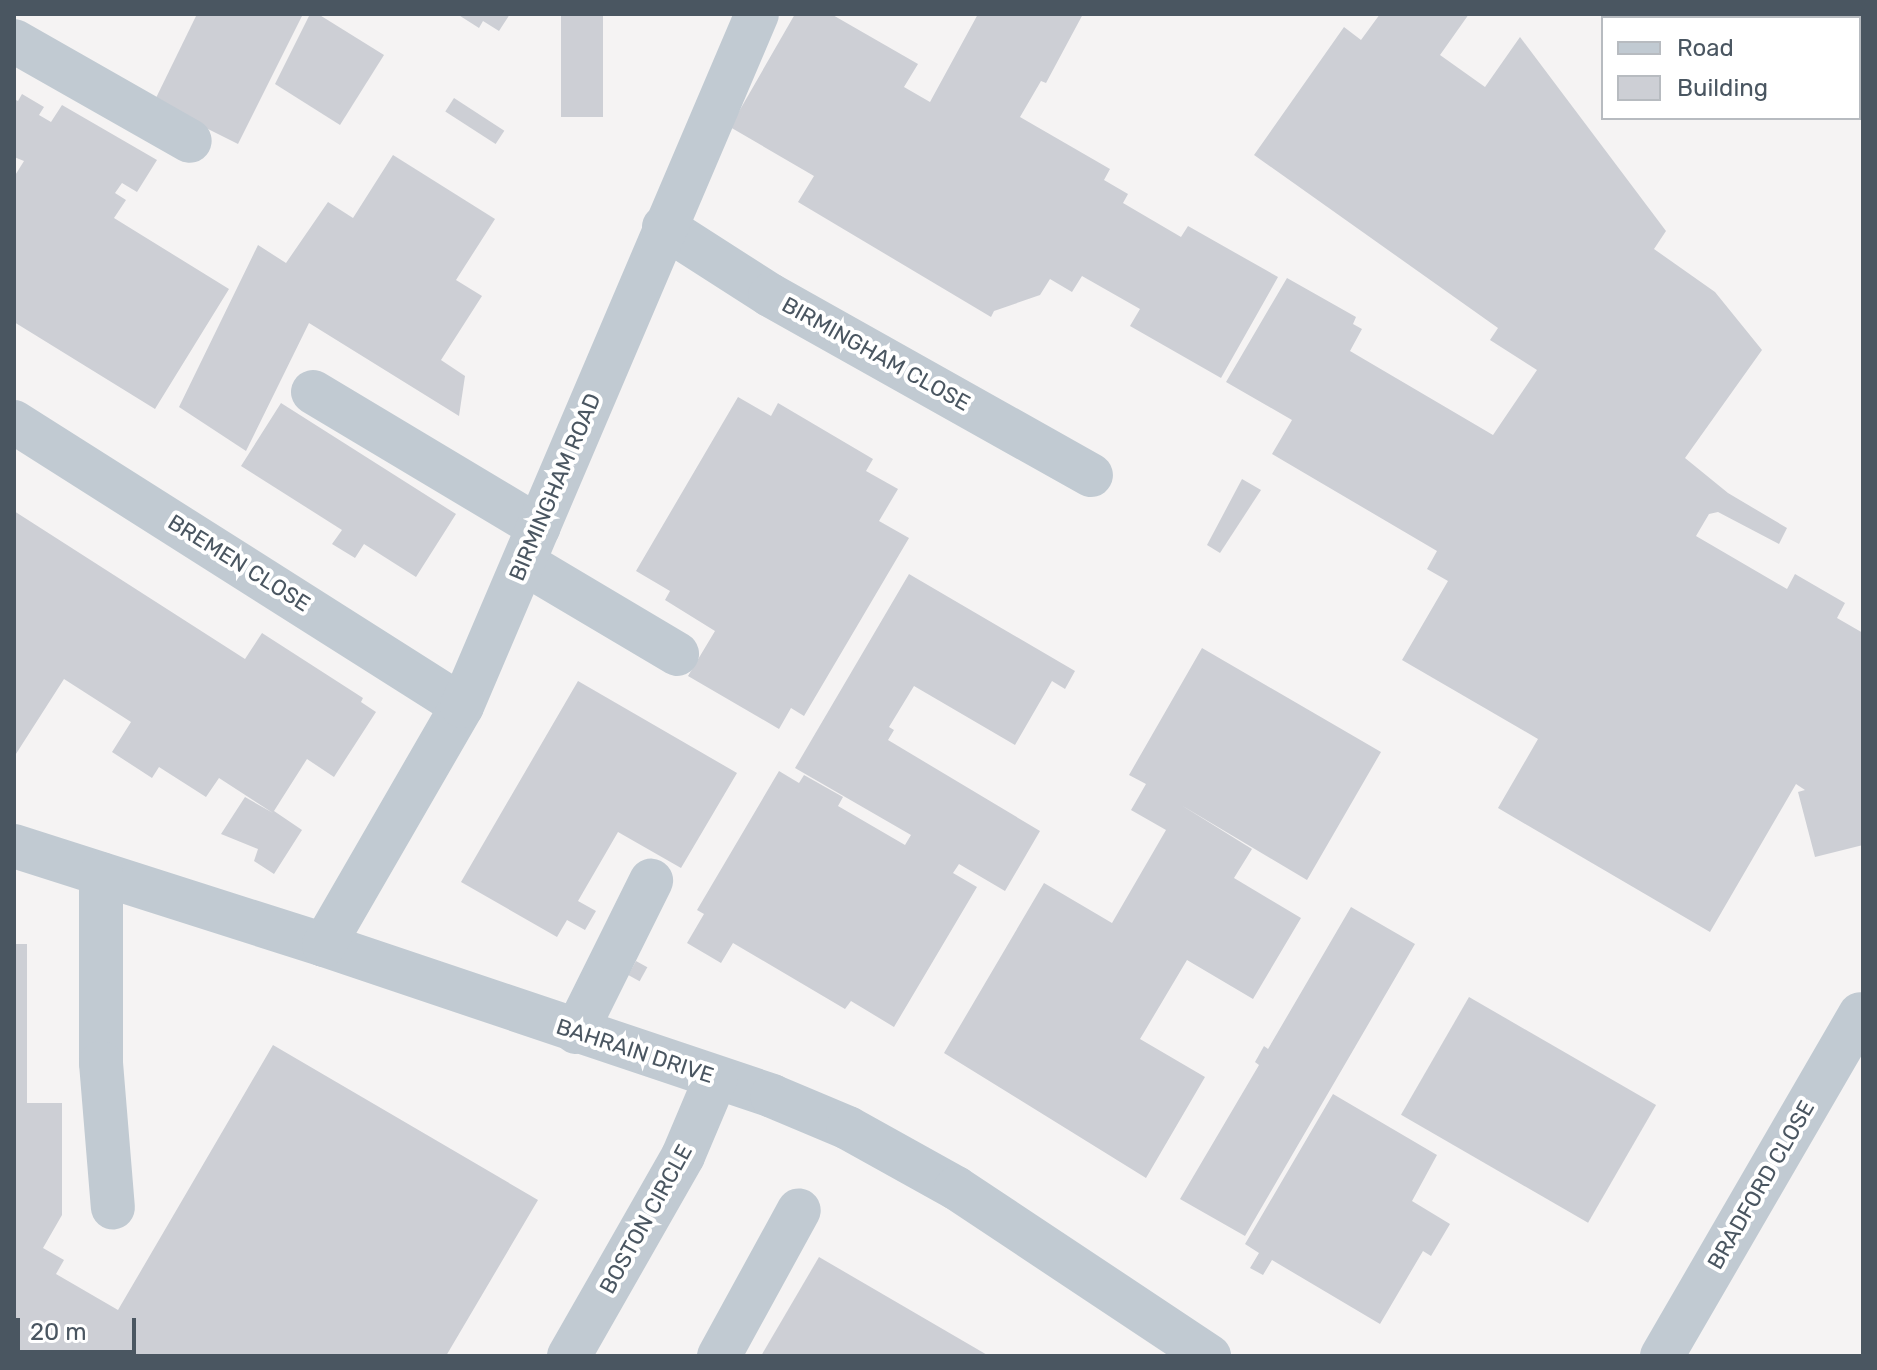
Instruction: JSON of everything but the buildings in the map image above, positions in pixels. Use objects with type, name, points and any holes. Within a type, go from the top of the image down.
[{"type":"lane","name":"BIRMINGHAM ROAD","points":[[324,945],[462,706],[757,14]]},
{"type":"lane","points":[[14,41],[190,141]]},
{"type":"lane","name":"BIRMINGHAM CLOSE","points":[[664,227],[770,295],[1091,475]]},
{"type":"lane","points":[[313,392],[532,545],[677,654]]},
{"type":"lane","name":"BREMEN CLOSE","points":[[14,422],[462,706]]},
{"type":"lane","name":"BAHRAIN DRIVE","points":[[14,846],[324,945],[716,1078],[834,1122],[899,1155],[1209,1356]]},
{"type":"lane","points":[[101,874],[101,1063],[113,1208]]},
{"type":"lane","points":[[576,1032],[651,881]]},
{"type":"lane","name":"BRADFORD CLOSE","points":[[1662,1356],[1860,1014]]},
{"type":"lane","name":"BOSTON CIRCLE","points":[[569,1356],[683,1156],[716,1078]]},
{"type":"lane","points":[[719,1356],[799,1210]]}]
